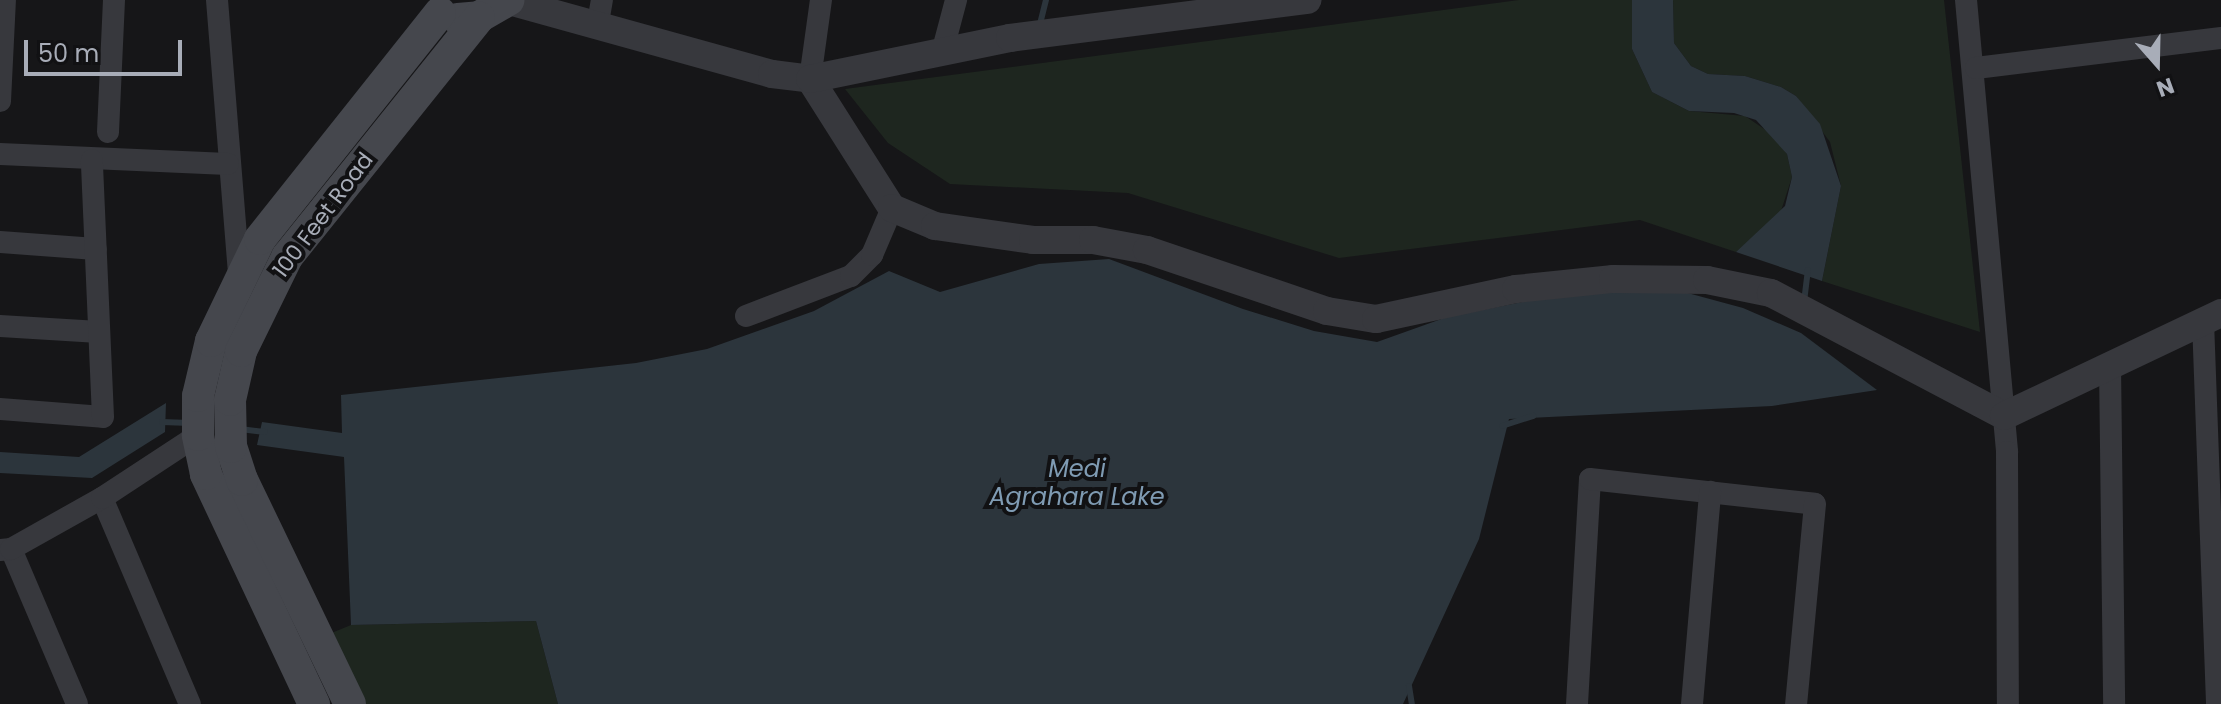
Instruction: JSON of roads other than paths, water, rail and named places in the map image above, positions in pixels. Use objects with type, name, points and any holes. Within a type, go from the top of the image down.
[{"type":"main road","points":[[433,7],[479,17],[509,0]]},
{"type":"main road","name":"100 Feet Road","points":[[350,704],[221,469],[198,435],[198,396],[211,341],[239,275],[260,239],[433,7]]},
{"type":"main road","name":"100 Feet Road","points":[[313,704],[221,469],[230,400],[241,351],[287,257],[479,17]]},
{"type":"street","points":[[0,101],[5,0]]},
{"type":"street","points":[[108,132],[114,0]]},
{"type":"street","points":[[217,0],[239,275]]},
{"type":"street","points":[[509,0],[597,28],[810,79],[943,49],[1163,10],[1308,0]]},
{"type":"street","points":[[597,28],[602,0]]},
{"type":"street","points":[[821,0],[810,79],[892,208],[935,226],[1033,240],[1093,240],[1147,250],[1327,311],[1376,319],[1516,289],[1613,279],[1707,280],[1771,293],[2004,416]]},
{"type":"street","points":[[943,49],[956,0]]},
{"type":"street","points":[[1966,0],[1976,68],[2004,416],[2008,704]]},
{"type":"street","points":[[1976,68],[2221,38]]},
{"type":"street","points":[[0,154],[228,164]]},
{"type":"street","points":[[0,409],[103,417],[92,160]]},
{"type":"street","points":[[746,316],[851,276],[872,255],[892,208]]},
{"type":"street","points":[[0,242],[96,249]]},
{"type":"street","points":[[2004,416],[2212,317],[2217,704]]},
{"type":"street","points":[[0,326],[99,332]]},
{"type":"street","points":[[2110,365],[2114,704]]},
{"type":"street","points":[[77,704],[6,549],[102,498],[198,435]]},
{"type":"street","points":[[1577,704],[1590,479],[1815,504],[1796,704]]},
{"type":"street","points":[[1692,704],[1710,492]]},
{"type":"street","points":[[102,498],[190,704]]},
{"type":"water","points":[[1632,0],[1673,0],[1674,43],[1691,66],[1708,74],[1745,76],[1781,87],[1796,96],[1820,124],[1841,186],[1822,281],[1736,252],[1785,206],[1792,177],[1787,154],[1756,120],[1734,113],[1689,111],[1652,92],[1632,49]]},
{"type":"water","name":"Medi Agrahara Lake","points":[[1109,259],[1243,309],[1314,331],[1377,342],[1447,317],[1578,291],[1684,292],[1743,308],[1801,333],[1877,390],[1772,406],[1509,419],[1479,539],[1403,704],[558,704],[536,621],[351,625],[344,457],[257,445],[262,422],[342,433],[341,395],[636,363],[707,349],[814,311],[889,271],[940,292],[1039,264]]},
{"type":"water","points":[[166,403],[165,432],[92,478],[0,473],[0,452],[79,457]]},
{"type":"waterway","points":[[1040,24],[1046,0]]},
{"type":"waterway","points":[[1804,302],[1808,270]]},
{"type":"waterway","points":[[1502,426],[1533,416]]},
{"type":"waterway","points":[[162,422],[190,423]]},
{"type":"waterway","points":[[240,429],[265,432]]},
{"type":"waterway","points":[[1409,686],[1412,704]]}]
